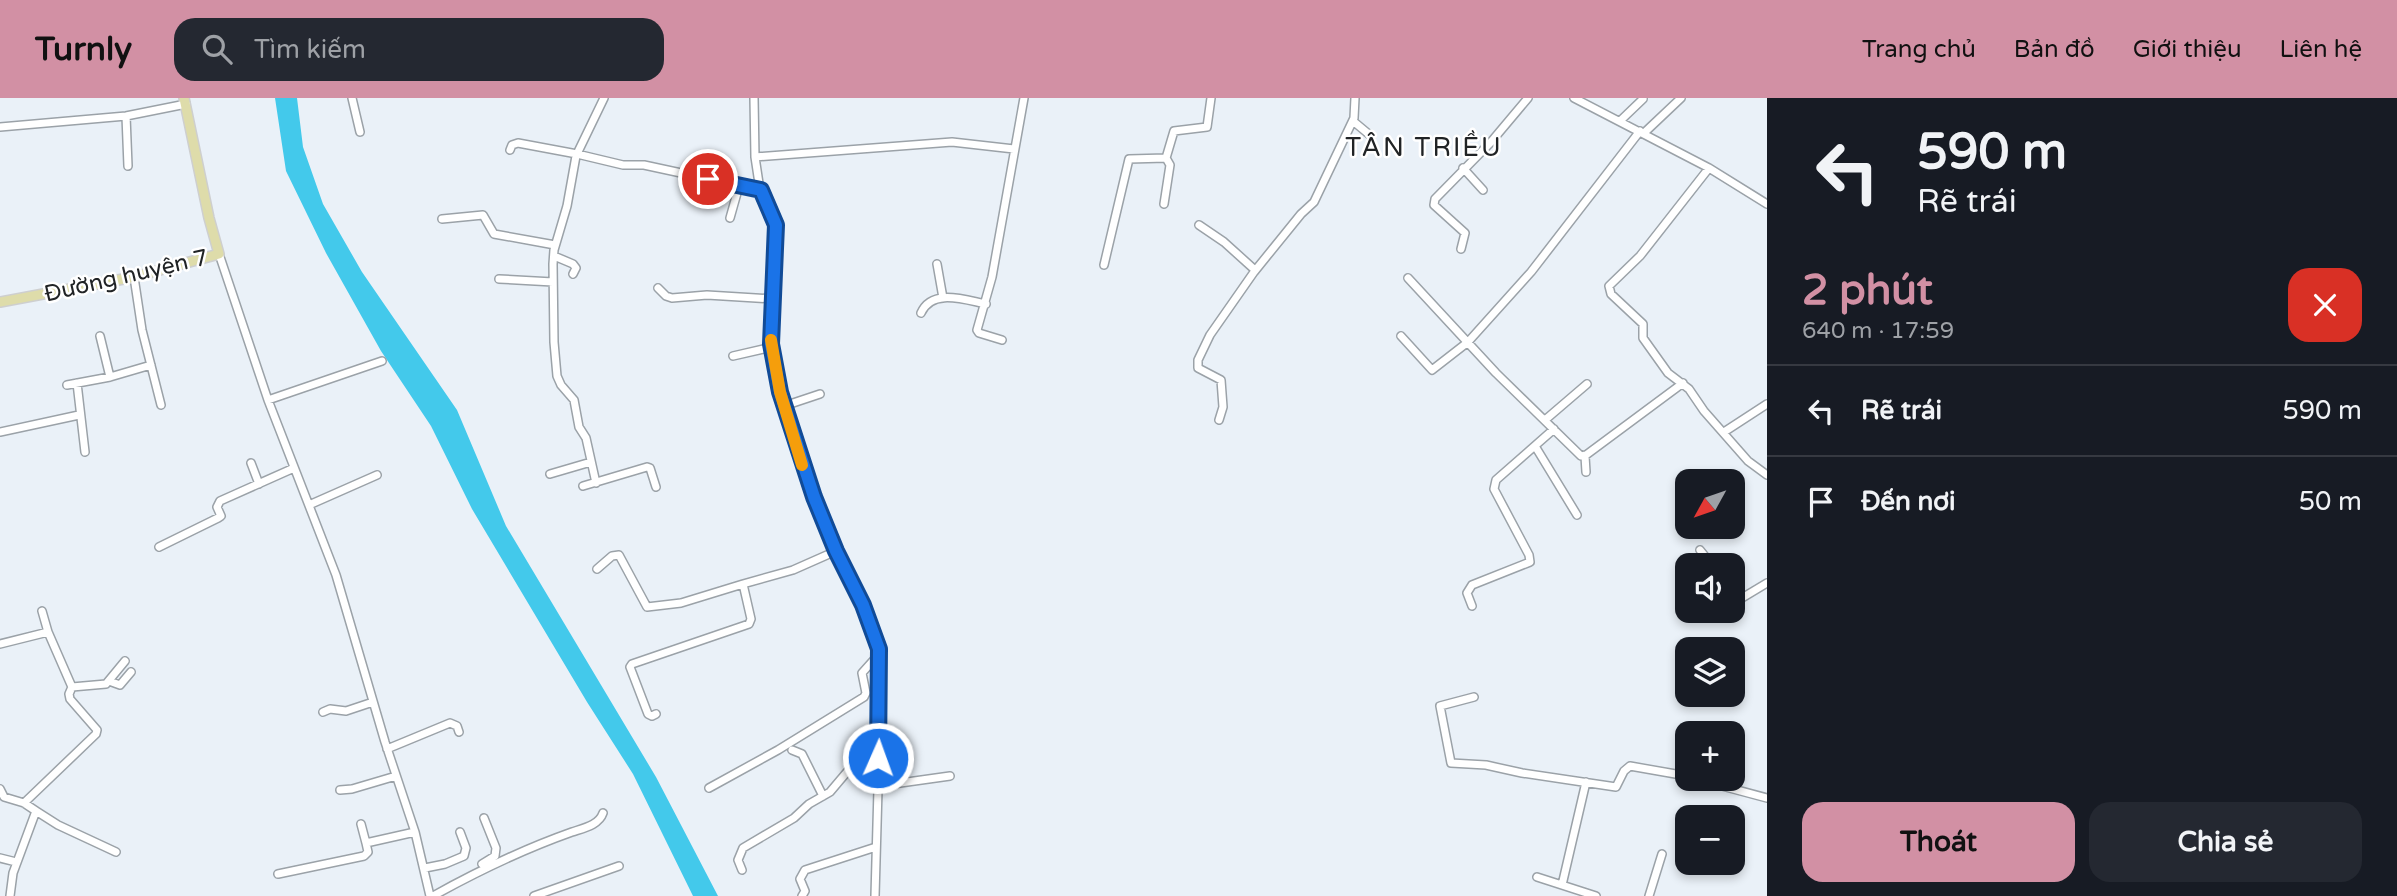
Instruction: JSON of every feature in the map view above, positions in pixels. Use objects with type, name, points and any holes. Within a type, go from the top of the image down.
[{"type":"main road","name":"Đường huyện 7","points":[[0,302],[134,277],[219,254],[208,218],[186,101]]},
{"type":"street","points":[[352,98],[360,132]]},
{"type":"street","points":[[596,483],[586,438],[579,427],[575,400],[557,376],[554,342],[554,256],[577,154],[604,98]]},
{"type":"street","points":[[754,98],[755,157],[761,190],[776,225],[772,347],[784,407],[801,460],[836,551],[863,605],[879,654],[875,896]]},
{"type":"street","points":[[1002,340],[977,331],[986,304],[1024,98]]},
{"type":"street","points":[[1164,204],[1170,165],[1166,158],[1171,135],[1174,131],[1207,127],[1212,98]]},
{"type":"street","points":[[1219,420],[1223,407],[1221,380],[1198,368],[1198,360],[1210,335],[1255,270],[1314,202],[1353,121],[1355,98]]},
{"type":"street","points":[[1461,248],[1465,238],[1463,229],[1434,202],[1528,98]]},
{"type":"street","points":[[1574,98],[1709,168],[1767,204]]},
{"type":"street","points":[[1401,336],[1432,370],[1468,342],[1531,272],[1642,132],[1681,98]]},
{"type":"street","points":[[1620,121],[1643,99]]},
{"type":"street","points":[[0,127],[126,116],[186,101]]},
{"type":"street","points":[[126,116],[128,166]]},
{"type":"street","points":[[1353,121],[1371,136]]},
{"type":"street","points":[[755,157],[952,142],[1014,149]]},
{"type":"street","points":[[510,150],[512,145],[517,143],[623,165],[645,165],[761,190]]},
{"type":"street","points":[[1104,265],[1129,161],[1166,158]]},
{"type":"street","points":[[1463,168],[1483,190]]},
{"type":"street","points":[[1709,168],[1640,256],[1609,286],[1611,294],[1643,324],[1643,338],[1657,360],[1668,373],[1683,383],[1748,461],[1767,475]]},
{"type":"street","points":[[730,218],[739,186]]},
{"type":"street","points":[[442,219],[483,215],[494,233],[555,245]]},
{"type":"street","points":[[1199,225],[1224,242],[1255,270]]},
{"type":"street","points":[[219,254],[268,400],[338,582],[387,749],[415,832],[431,895]]},
{"type":"street","points":[[554,256],[573,264],[576,268],[573,274]]},
{"type":"street","points":[[937,264],[943,298]]},
{"type":"street","points":[[134,277],[142,330],[161,405]]},
{"type":"street","points":[[1408,278],[1545,420],[1580,455],[1585,456]]},
{"type":"street","points":[[499,279],[554,282]]},
{"type":"street","points":[[658,288],[672,298],[708,295],[774,299]]},
{"type":"street","points":[[921,313],[927,303],[943,298],[986,304]]},
{"type":"street","points":[[100,336],[110,377]]},
{"type":"street","points":[[733,356],[772,347]]},
{"type":"street","points":[[268,400],[382,361]]},
{"type":"street","points":[[68,385],[151,365]]},
{"type":"street","points":[[77,383],[85,452]]},
{"type":"street","points":[[1585,456],[1683,383]]},
{"type":"street","points":[[1545,420],[1587,384]]},
{"type":"street","points":[[784,407],[820,394]]},
{"type":"street","points":[[1724,432],[1767,404]]},
{"type":"street","points":[[0,432],[79,415]]},
{"type":"street","points":[[1472,606],[1467,593],[1472,585],[1528,564],[1530,560],[1494,484],[1554,429]]},
{"type":"street","points":[[1535,446],[1577,515]]},
{"type":"street","points":[[1585,456],[1587,471]]},
{"type":"street","points":[[550,474],[591,462]]},
{"type":"street","points":[[251,463],[259,484]]},
{"type":"street","points":[[583,486],[647,467],[650,468],[656,487]]},
{"type":"street","points":[[159,547],[221,516],[217,504],[220,501],[294,468]]},
{"type":"street","points":[[309,505],[377,475]]},
{"type":"street","points":[[597,569],[612,556],[619,555],[647,607],[681,603],[793,570],[836,551]]},
{"type":"street","points":[[1745,596],[1767,583]]},
{"type":"street","points":[[656,714],[648,714],[631,665],[749,624],[751,619],[743,584]]},
{"type":"street","points":[[24,803],[96,734],[96,726],[70,699],[72,687],[48,632],[42,611]]},
{"type":"street","points":[[0,644],[48,632]]},
{"type":"street","points":[[709,788],[778,750],[864,697],[866,693],[862,673],[879,654]]},
{"type":"street","points":[[72,687],[100,685],[109,681],[125,661]]},
{"type":"street","points":[[109,681],[120,685],[131,672]]},
{"type":"street","points":[[1474,697],[1440,706],[1451,763],[1486,765],[1616,787],[1624,771],[1633,766],[1675,774]]},
{"type":"street","points":[[323,712],[330,709],[346,711],[373,702]]},
{"type":"street","points":[[387,749],[450,723],[457,726],[459,732]]},
{"type":"street","points":[[792,750],[802,754],[823,796]]},
{"type":"street","points":[[742,870],[738,860],[743,848],[794,818],[830,792],[852,766],[878,758]]},
{"type":"street","points":[[340,790],[396,776]]},
{"type":"street","points":[[877,783],[886,785],[950,776]]},
{"type":"street","points":[[1562,885],[1586,782]]},
{"type":"street","points":[[0,789],[4,797],[24,803],[58,825],[116,852]]},
{"type":"street","points":[[1741,791],[1767,798]]},
{"type":"street","points":[[10,896],[16,862],[36,811]]},
{"type":"street","points":[[431,895],[486,867],[592,825],[600,820],[603,813]]},
{"type":"street","points":[[431,895],[495,856],[496,848],[484,818]]},
{"type":"street","points":[[278,874],[365,856],[368,852],[361,824]]},
{"type":"street","points":[[366,843],[415,832]]},
{"type":"street","points":[[425,868],[464,856],[466,848],[460,832]]},
{"type":"street","points":[[802,896],[805,891],[800,879],[805,870],[876,847]]},
{"type":"street","points":[[1649,896],[1662,854]]},
{"type":"street","points":[[0,858],[16,862]]},
{"type":"street","points":[[534,896],[619,866]]},
{"type":"street","points":[[1537,877],[1596,896]]},
{"type":"water","points":[[275,98],[297,98],[303,147],[323,204],[362,272],[457,410],[506,526],[656,777],[718,896],[693,896],[633,774],[472,509],[431,426],[381,351],[326,253],[286,171]]},
{"type":"slow traffic","points":[[771,340],[776,377],[802,465]]},
{"type":"district","name":"TÂN TRIỀU","points":[[1424,147]]},
{"type":"route","points":[[708,179],[761,190],[775,221],[771,344],[776,377],[796,448],[814,497],[836,551],[863,605],[879,649],[878,758]]}]
